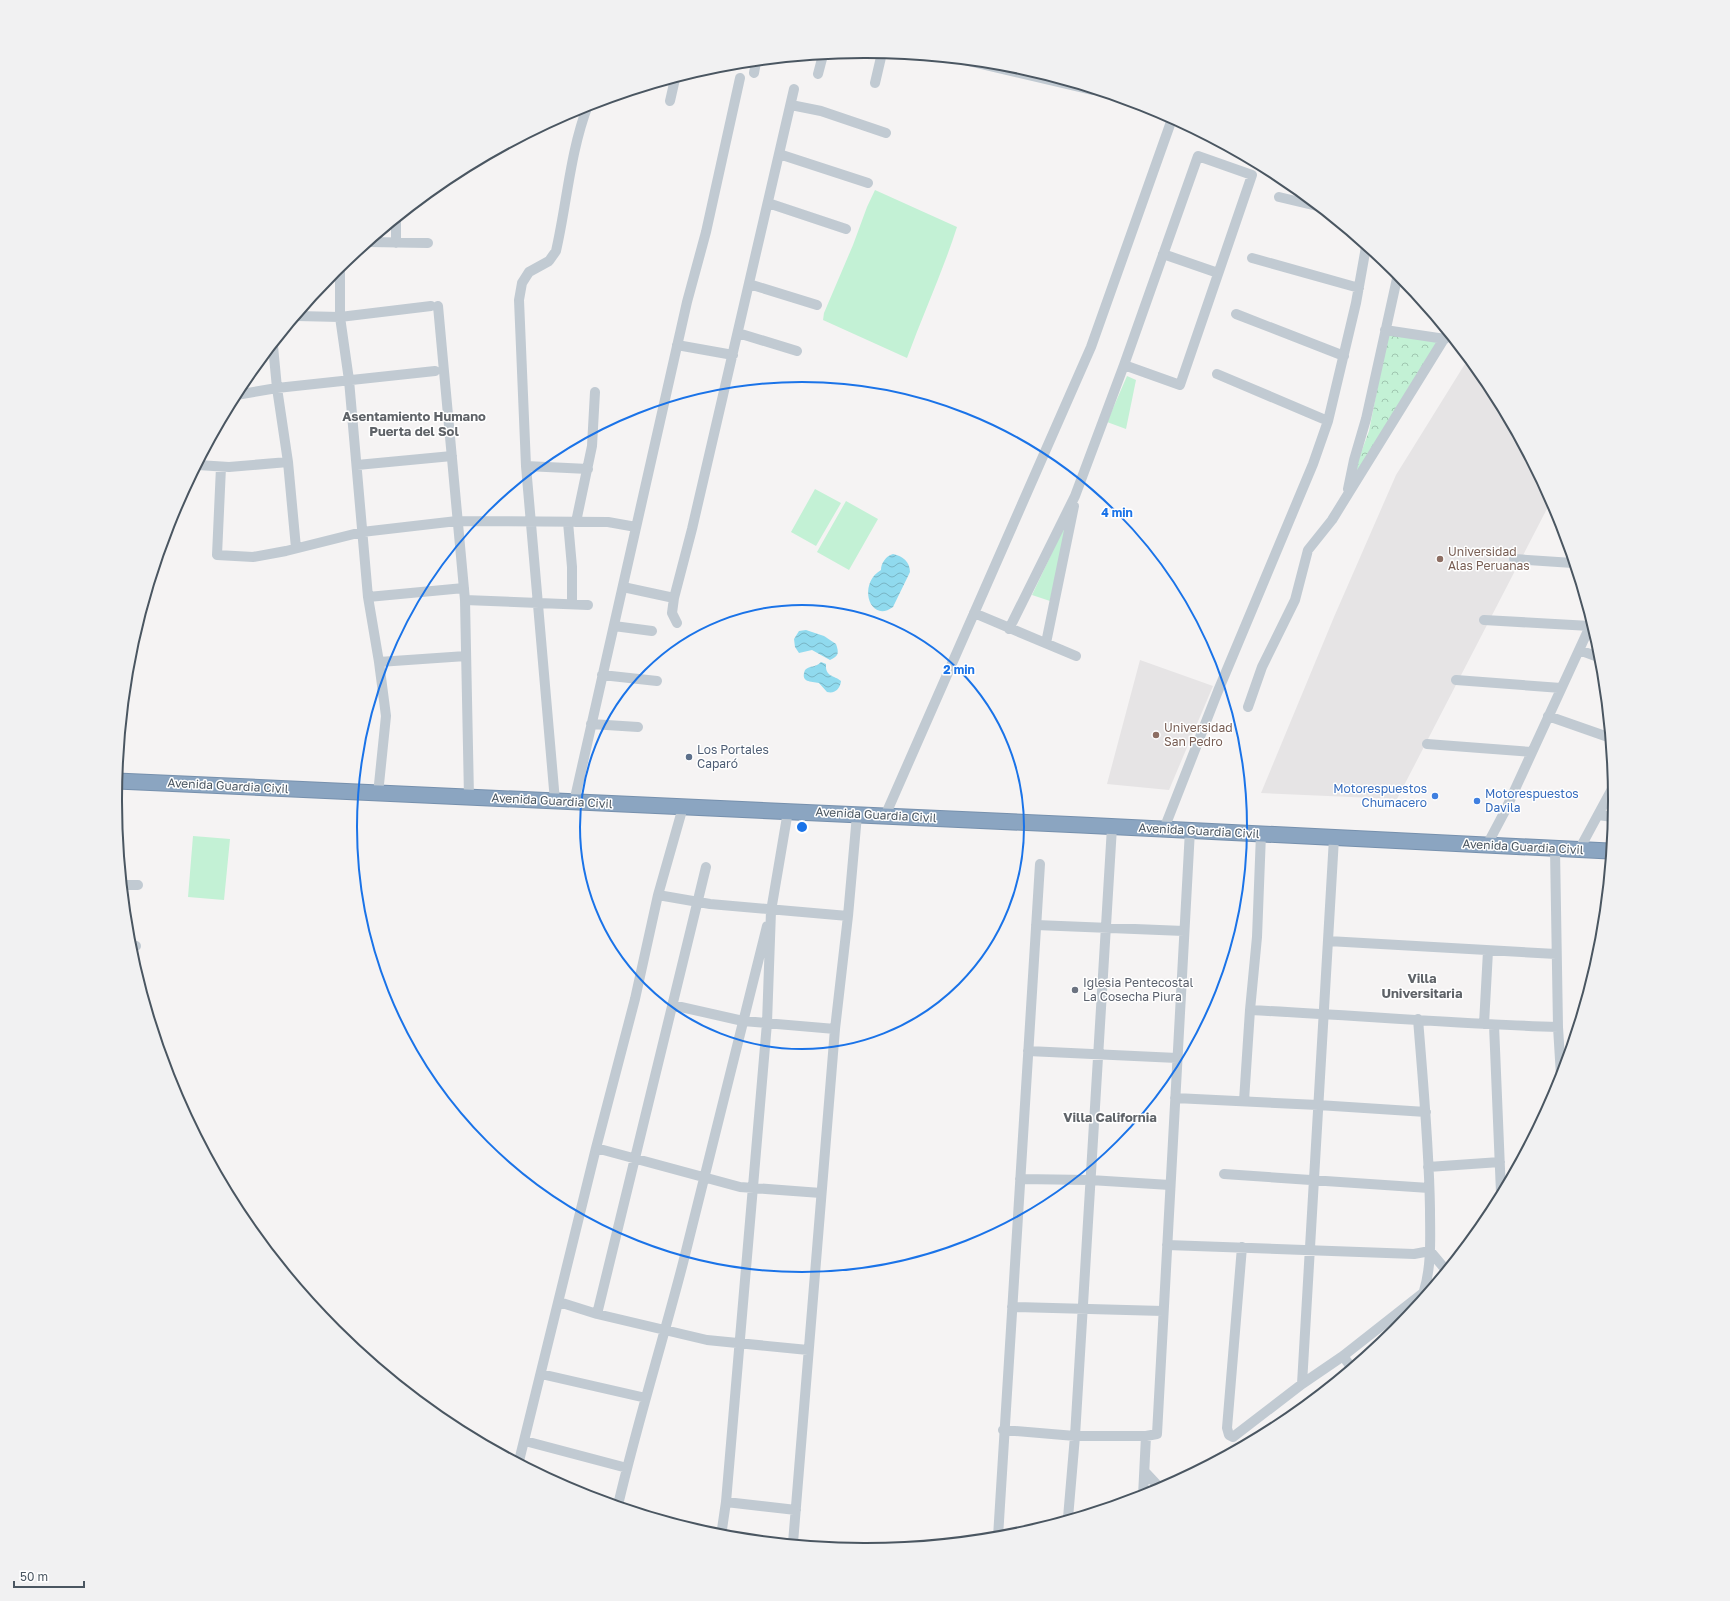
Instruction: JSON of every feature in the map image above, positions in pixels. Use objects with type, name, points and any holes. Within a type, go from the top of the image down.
[{"type":"highway","name":"Avenida Guardia Civil","points":[[123,781],[1112,826],[1606,851]]},
{"type":"street","points":[[875,83],[881,59]]},
{"type":"street","points":[[818,74],[822,60]]},
{"type":"street","points":[[754,73],[755,66]]},
{"type":"street","points":[[574,802],[686,302],[706,232],[740,78]]},
{"type":"street","points":[[670,102],[674,83]]},
{"type":"street","points":[[677,623],[672,613],[674,598],[692,529],[794,89]]},
{"type":"street","points":[[791,105],[821,111],[886,133]]},
{"type":"street","points":[[555,801],[526,466],[519,300],[522,283],[529,272],[548,261],[556,251],[575,148],[585,114]]},
{"type":"street","points":[[885,816],[1091,347],[1170,125]]},
{"type":"street","points":[[779,154],[868,183]]},
{"type":"street","points":[[1009,629],[1075,496],[1124,365],[1198,156],[1252,175],[1180,385],[1124,365]]},
{"type":"street","points":[[1279,197],[1307,204]]},
{"type":"street","points":[[768,203],[846,229]]},
{"type":"street","points":[[396,225],[396,243]]},
{"type":"street","points":[[375,242],[428,243]]},
{"type":"street","points":[[1164,829],[1218,691],[1313,464],[1328,421],[1359,288],[1365,252]]},
{"type":"street","points":[[1163,254],[1218,273]]},
{"type":"street","points":[[1252,258],[1359,288]]},
{"type":"street","points":[[340,275],[340,317],[349,380],[368,597],[380,662],[386,716],[378,794]]},
{"type":"street","points":[[1348,495],[1354,460],[1366,418],[1396,282]]},
{"type":"street","points":[[749,284],[817,305]]},
{"type":"street","points":[[303,316],[340,317],[435,306],[452,456],[465,600],[469,797]]},
{"type":"street","points":[[1236,314],[1344,356]]},
{"type":"street","points":[[1385,330],[1445,337]]},
{"type":"street","points":[[738,333],[797,351]]},
{"type":"street","points":[[1248,707],[1262,667],[1295,600],[1308,550],[1332,520],[1445,338]]},
{"type":"street","points":[[677,345],[733,355]]},
{"type":"street","points":[[274,352],[277,388],[288,462],[296,548]]},
{"type":"street","points":[[244,394],[277,388],[435,371]]},
{"type":"street","points":[[1217,374],[1328,421]]},
{"type":"street","points":[[572,604],[572,522],[588,469],[592,446],[594,392]]},
{"type":"street","points":[[357,465],[452,456]]},
{"type":"street","points":[[202,466],[288,462]]},
{"type":"street","points":[[221,466],[216,555],[253,557],[362,532],[457,521],[608,522],[636,527]]},
{"type":"street","points":[[526,466],[588,469]]},
{"type":"street","points":[[1046,643],[1075,496]]},
{"type":"street","points":[[1514,559],[1568,563]]},
{"type":"street","points":[[623,587],[674,598]]},
{"type":"street","points":[[368,597],[464,588]]},
{"type":"street","points":[[465,600],[588,605]]},
{"type":"street","points":[[974,613],[1076,656]]},
{"type":"street","points":[[1484,620],[1586,625]]},
{"type":"street","points":[[614,626],[652,631]]},
{"type":"street","points":[[1487,845],[1505,811],[1587,631]]},
{"type":"street","points":[[1579,650],[1593,655]]},
{"type":"street","points":[[380,662],[466,656]]},
{"type":"street","points":[[602,676],[657,681]]},
{"type":"street","points":[[1456,680],[1562,688]]},
{"type":"street","points":[[1548,716],[1604,736]]},
{"type":"street","points":[[592,724],[638,727]]},
{"type":"street","points":[[1427,744],[1532,752]]},
{"type":"street","points":[[1579,850],[1608,797]]},
{"type":"street","points":[[520,1457],[596,1148],[635,999],[658,895],[683,807]]},
{"type":"street","points":[[619,1501],[705,1178],[771,911],[788,811]]},
{"type":"street","points":[[793,1539],[835,1029],[848,916],[857,815]]},
{"type":"street","points":[[1598,815],[1607,816]]},
{"type":"street","points":[[1068,1515],[1075,1436],[1112,826]]},
{"type":"street","points":[[1004,1430],[1075,1436],[1146,1436],[1157,1434],[1190,830]]},
{"type":"street","points":[[1244,1101],[1250,1010],[1257,937],[1261,834]]},
{"type":"street","points":[[1302,1384],[1334,838]]},
{"type":"street","points":[[1555,849],[1556,954],[1560,1061]]},
{"type":"street","points":[[998,1531],[1040,864]]},
{"type":"street","points":[[597,1314],[706,867]]},
{"type":"street","points":[[128,885],[138,885]]},
{"type":"street","points":[[658,895],[698,903],[771,911],[848,916]]},
{"type":"street","points":[[722,1529],[726,1502],[768,1023],[771,911]]},
{"type":"street","points":[[1036,925],[1184,931]]},
{"type":"street","points":[[1328,941],[1556,954]]},
{"type":"street","points":[[1488,951],[1489,1025],[1501,1184]]},
{"type":"street","points":[[672,1005],[743,1021],[835,1029]]},
{"type":"street","points":[[1250,1010],[1418,1019],[1489,1025],[1558,1027]]},
{"type":"street","points":[[1418,1019],[1426,1112],[1430,1188],[1428,1284]]},
{"type":"street","points":[[1028,1051],[1177,1058]]},
{"type":"street","points":[[1175,1098],[1426,1112]]},
{"type":"street","points":[[596,1148],[705,1178],[753,1188],[821,1193]]},
{"type":"street","points":[[1428,1167],[1500,1162]]},
{"type":"street","points":[[1224,1174],[1430,1188]]},
{"type":"street","points":[[1020,1179],[1090,1180],[1170,1185]]},
{"type":"street","points":[[1167,1245],[1414,1254],[1430,1251]]},
{"type":"street","points":[[1242,1247],[1227,1428],[1229,1434],[1233,1437],[1302,1384],[1343,1356],[1416,1298]]},
{"type":"street","points":[[1430,1251],[1443,1266]]},
{"type":"street","points":[[559,1302],[597,1314],[707,1340],[808,1350]]},
{"type":"street","points":[[1012,1307],[1164,1311]]},
{"type":"street","points":[[1343,1356],[1349,1364]]},
{"type":"street","points":[[541,1374],[646,1398]]},
{"type":"street","points":[[1144,1488],[1146,1436]]},
{"type":"street","points":[[525,1440],[627,1468]]},
{"type":"street","points":[[1145,1472],[1155,1483]]},
{"type":"street","points":[[726,1502],[796,1510]]},
{"type":"shaded area","name":"Universidad Alas Peruanas","points":[[1465,364],[1508,429],[1531,472],[1547,508],[1397,799],[1261,793],[1334,617],[1396,475]]},
{"type":"shaded area","name":"Universidad San Pedro","points":[[1140,660],[1213,686],[1169,790],[1107,784]]},
{"type":"green space","points":[[875,190],[957,227],[946,260],[907,358],[823,320],[824,313]]},
{"type":"green space","points":[[1388,334],[1438,341],[1358,470],[1355,469],[1369,431]]},
{"type":"green space","points":[[1127,376],[1136,380],[1126,429],[1107,422]]},
{"type":"green space","points":[[815,489],[841,503],[816,546],[791,532]]},
{"type":"green space","points":[[846,501],[878,519],[849,570],[817,552]]},
{"type":"green space","points":[[1068,519],[1050,601],[1032,595]]},
{"type":"green space","points":[[193,836],[230,839],[224,900],[188,897]]},
{"type":"water","points":[[893,554],[900,556],[907,562],[910,572],[893,607],[885,611],[878,610],[869,600],[868,592],[870,584],[874,576],[881,570],[884,560]]},
{"type":"water","points":[[806,630],[824,636],[836,644],[838,652],[837,656],[830,660],[812,650],[799,653],[795,647],[794,639],[799,631]]},
{"type":"water","points":[[821,662],[826,664],[828,674],[841,681],[840,686],[835,692],[827,692],[819,683],[807,681],[804,677],[805,670]]},
{"type":"place","name":"Universidad Alas Peruanas","points":[[1440,559]]},
{"type":"place","name":"Universidad San Pedro","points":[[1156,735]]},
{"type":"place","name":"Los Portales Caparó","points":[[689,757]]},
{"type":"place","name":"Motorespuestos Chumacero","points":[[1435,796]]},
{"type":"place","name":"Motorespuestos Davila","points":[[1477,801]]},
{"type":"place","name":"Iglesia Pentecostal La Cosecha Piura","points":[[1075,990]]},
{"type":"district","name":"Asentamiento Humano Puerta del Sol","points":[[414,424]]},
{"type":"district","name":"Villa Universitaria","points":[[1422,986]]},
{"type":"district","name":"Villa California","points":[[1110,1117]]}]
